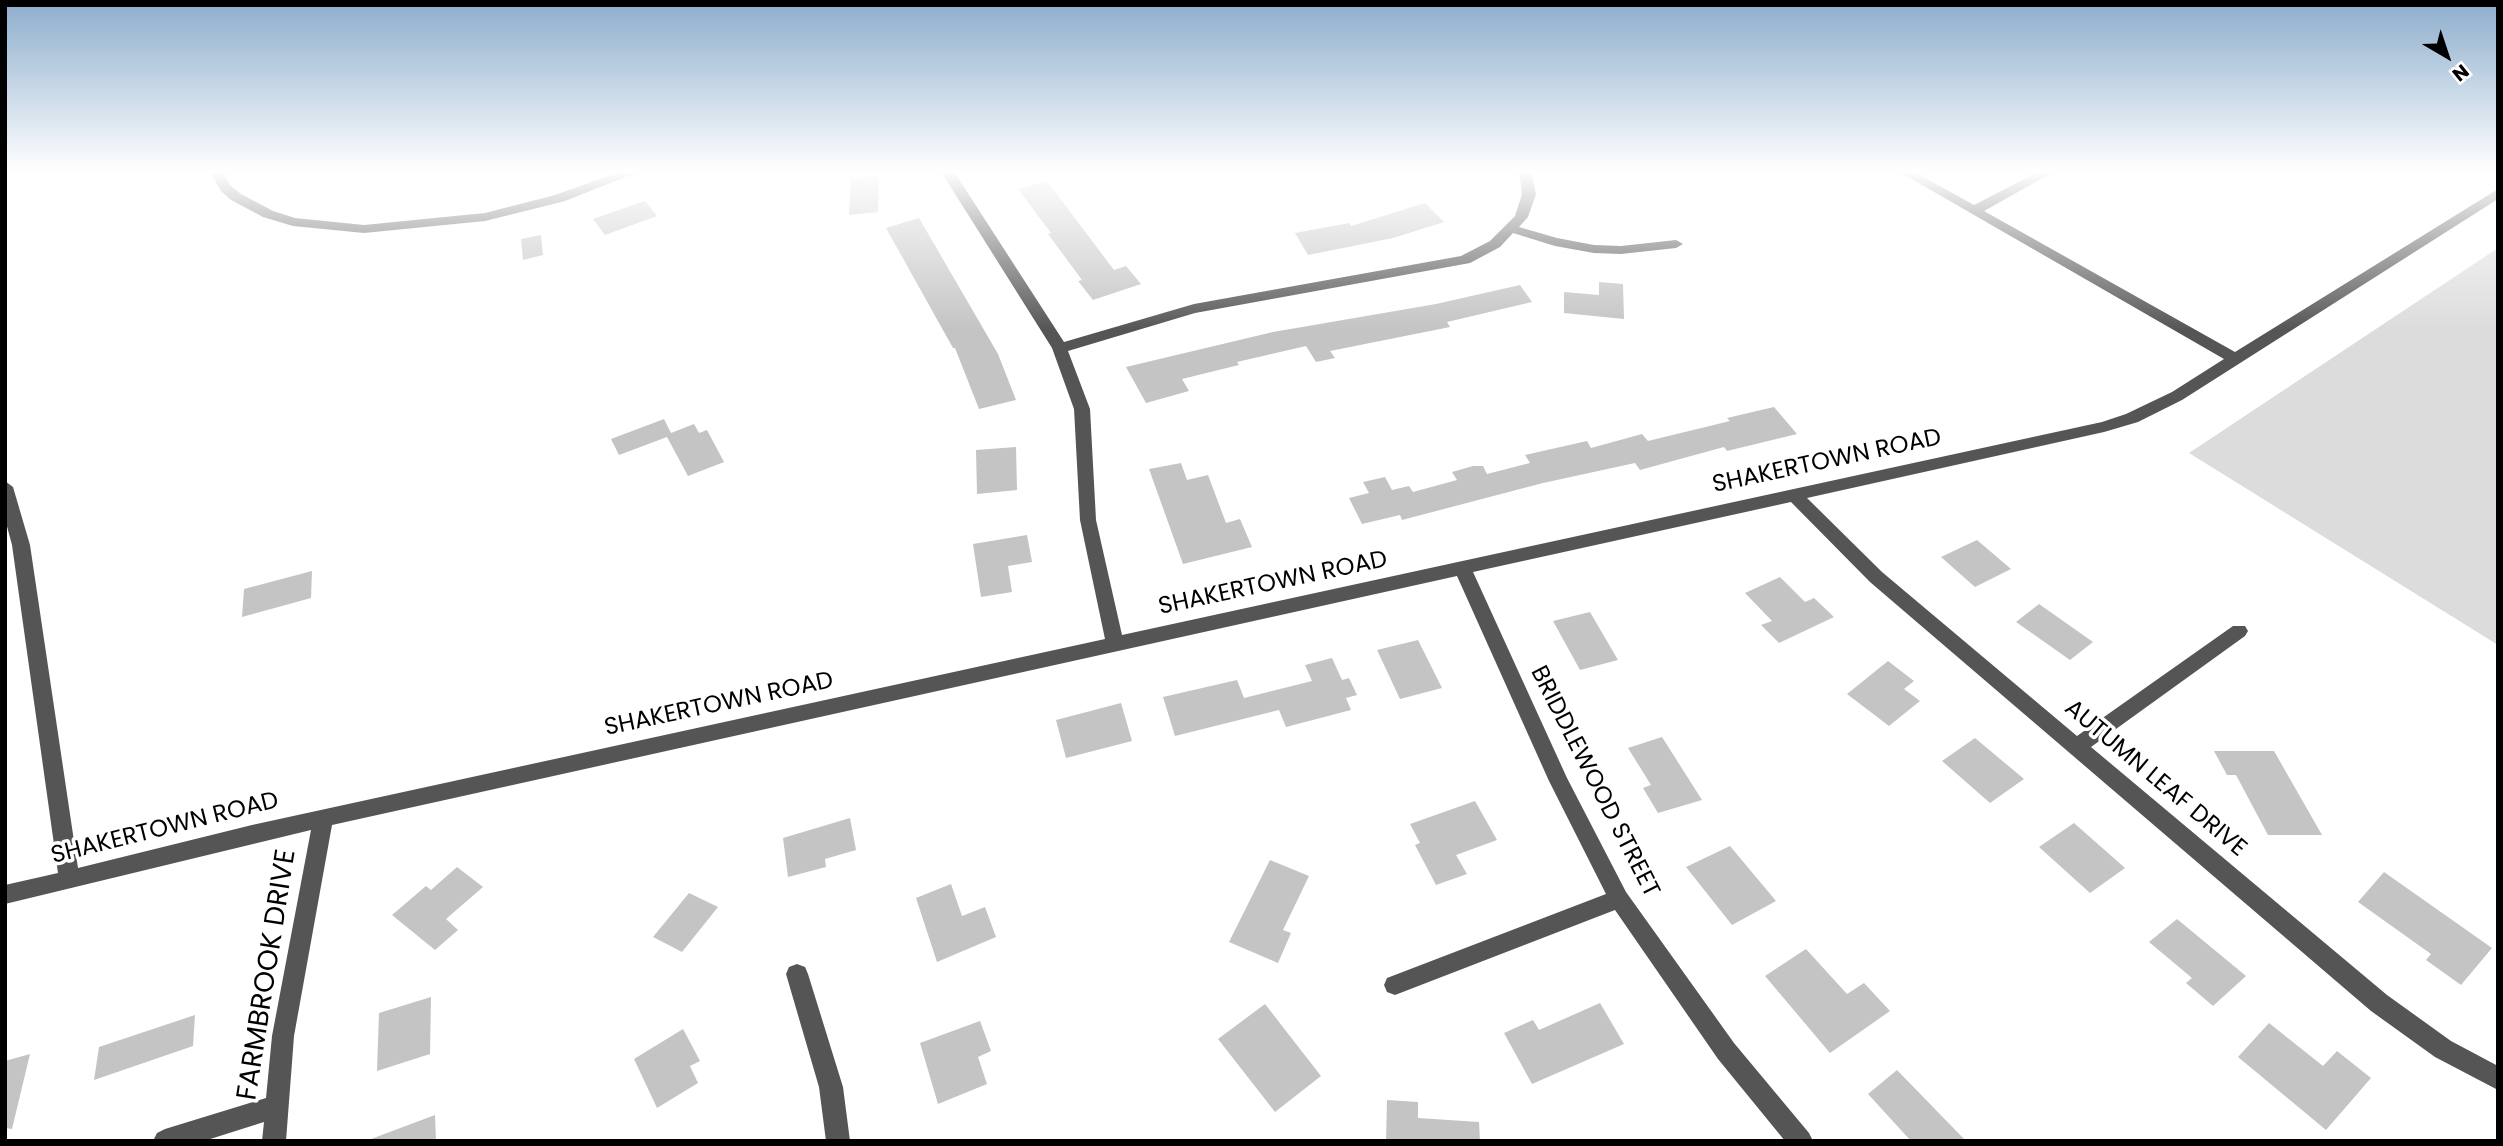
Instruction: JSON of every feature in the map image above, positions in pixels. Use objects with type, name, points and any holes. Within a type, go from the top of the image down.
[{"type":"street","points":[[308,223],[364,229],[437,223]]},
{"type":"street","points":[[981,223],[1060,348],[1082,409],[1088,520],[1115,645]]},
{"type":"street","points":[[1060,348],[1194,309],[1465,260],[1494,244],[1515,223]]},
{"type":"street","points":[[1997,223],[2235,359]]},
{"type":"street","name":"SHAKERTOWN ROAD","points":[[5,895],[323,819],[2104,427],[2162,404],[2450,223]]},
{"type":"street","points":[[1510,228],[1555,242],[1594,249],[1621,250],[1676,244]]},
{"type":"street","points":[[5,487],[21,545],[69,879]]},
{"type":"street","name":"AUTUMN LEAF DRIVE","points":[[1795,496],[1822,526],[1876,577],[2379,1003],[2443,1049],[2498,1079]]},
{"type":"street","name":"BRIDDLEWOOD STREET","points":[[1463,569],[1559,780],[1619,899],[1726,1051],[1801,1141]]},
{"type":"street","points":[[2076,747],[2239,631]]},
{"type":"street","name":"FARMBROOK DRIVE","points":[[274,1141],[283,1036],[323,819]]},
{"type":"street","points":[[1395,985],[1619,899]]},
{"type":"street","points":[[797,974],[831,1087],[838,1141]]},
{"type":"street","points":[[165,1141],[277,1106]]},
{"type":"shaded area","points":[[2498,248],[2498,645],[2189,453]]},
{"type":"building","points":[[596,223],[637,223],[605,235]]},
{"type":"building","points":[[901,223],[922,223],[998,354],[1016,400],[979,409],[955,348],[886,228]]},
{"type":"building","points":[[1044,223],[1079,223],[1114,270],[1126,266],[1141,284],[1093,300],[1078,281],[1082,280],[1048,234],[1051,233]]},
{"type":"building","points":[[1346,223],[1351,226],[1359,223],[1439,223],[1393,238],[1308,255],[1295,233]]},
{"type":"building","points":[[541,235],[543,255],[523,260],[521,239]]},
{"type":"building","points":[[1599,282],[1623,284],[1624,319],[1564,313],[1564,292],[1599,295]]},
{"type":"building","points":[[1520,285],[1532,302],[1447,322],[1450,327],[1330,351],[1335,358],[1316,362],[1306,346],[1237,362],[1239,365],[1182,379],[1189,391],[1146,403],[1126,367],[1273,332],[1436,304]]},
{"type":"building","points":[[1774,407],[1797,434],[1727,451],[1724,447],[1640,470],[1635,463],[1543,483],[1402,520],[1400,515],[1362,524],[1349,498],[1369,493],[1363,482],[1385,477],[1392,490],[1409,486],[1413,492],[1457,480],[1452,472],[1473,466],[1483,466],[1487,474],[1530,463],[1525,455],[1587,441],[1591,448],[1642,434],[1648,441]]},
{"type":"building","points":[[664,419],[671,433],[694,424],[699,433],[707,430],[724,462],[688,476],[667,437],[619,455],[611,439]]},
{"type":"building","points":[[1016,447],[1017,490],[977,494],[976,450]]},
{"type":"building","points":[[1181,463],[1187,480],[1208,475],[1226,523],[1240,519],[1252,547],[1183,564],[1149,469]]},
{"type":"building","points":[[1027,535],[1032,562],[1008,566],[1012,592],[981,597],[973,544]]},
{"type":"building","points":[[1977,540],[2011,569],[1975,587],[1941,557]]},
{"type":"building","points":[[312,571],[311,598],[242,617],[244,589]]},
{"type":"building","points":[[1780,577],[1805,602],[1814,598],[1834,617],[1779,643],[1761,625],[1772,621],[1745,593]]},
{"type":"building","points":[[2039,604],[2093,642],[2070,660],[2016,622]]},
{"type":"building","points":[[1590,612],[1618,660],[1580,670],[1553,621]]},
{"type":"building","points":[[1418,640],[1442,688],[1400,699],[1377,650]]},
{"type":"building","points":[[1332,658],[1342,680],[1349,678],[1357,695],[1346,698],[1351,710],[1286,727],[1279,710],[1175,736],[1163,697],[1237,680],[1244,698],[1312,681],[1305,665]]},
{"type":"building","points":[[1888,661],[1914,681],[1904,689],[1920,701],[1889,726],[1847,694]]},
{"type":"building","points":[[1121,703],[1132,741],[1066,758],[1056,720]]},
{"type":"building","points":[[1662,737],[1702,800],[1658,813],[1643,788],[1651,785],[1628,748]]},
{"type":"building","points":[[1975,738],[2024,779],[1990,803],[1942,761]]},
{"type":"building","points":[[2214,751],[2274,751],[2322,835],[2268,835],[2236,775],[2227,775]]},
{"type":"building","points":[[1475,801],[1497,840],[1456,855],[1467,874],[1436,885],[1415,845],[1420,843],[1410,824]]},
{"type":"building","points":[[850,818],[856,850],[825,859],[826,867],[788,877],[783,838]]},
{"type":"building","points":[[2074,823],[2125,868],[2090,893],[2039,847]]},
{"type":"building","points":[[1730,846],[1776,901],[1732,925],[1686,867]]},
{"type":"building","points":[[1270,860],[1309,876],[1283,930],[1291,933],[1278,963],[1229,942]]},
{"type":"building","points":[[457,867],[483,887],[446,919],[458,930],[435,950],[392,915],[426,886],[431,890]]},
{"type":"building","points":[[2384,872],[2492,948],[2461,985],[2426,960],[2431,954],[2358,902]]},
{"type":"building","points":[[951,884],[962,916],[985,907],[996,937],[937,962],[916,898]]},
{"type":"building","points":[[689,893],[718,907],[682,952],[653,937]]},
{"type":"building","points":[[2177,919],[2246,976],[2213,1006],[2186,983],[2192,978],[2149,942]]},
{"type":"building","points":[[1806,949],[1847,994],[1864,983],[1890,1011],[1830,1053],[1765,976]]},
{"type":"building","points":[[431,997],[430,1054],[377,1071],[379,1013]]},
{"type":"building","points":[[1600,1003],[1624,1044],[1532,1084],[1504,1033],[1533,1020],[1539,1030]]},
{"type":"building","points":[[1265,1004],[1321,1076],[1275,1112],[1218,1039]]},
{"type":"building","points":[[195,1015],[193,1046],[94,1080],[99,1047]]},
{"type":"building","points":[[980,1021],[991,1051],[978,1057],[987,1084],[938,1104],[920,1043]]},
{"type":"building","points":[[2269,1023],[2323,1066],[2337,1051],[2371,1078],[2326,1130],[2238,1057]]},
{"type":"building","points":[[683,1029],[700,1061],[690,1066],[698,1083],[657,1108],[634,1059]]},
{"type":"building","points":[[30,1054],[12,1129],[5,1128],[5,1061]]},
{"type":"building","points":[[1897,1070],[1966,1141],[1911,1141],[1868,1094]]},
{"type":"building","points":[[1387,1100],[1418,1102],[1418,1118],[1479,1122],[1480,1141],[1386,1141]]},
{"type":"building","points":[[435,1115],[436,1141],[371,1141],[371,1139]]}]
